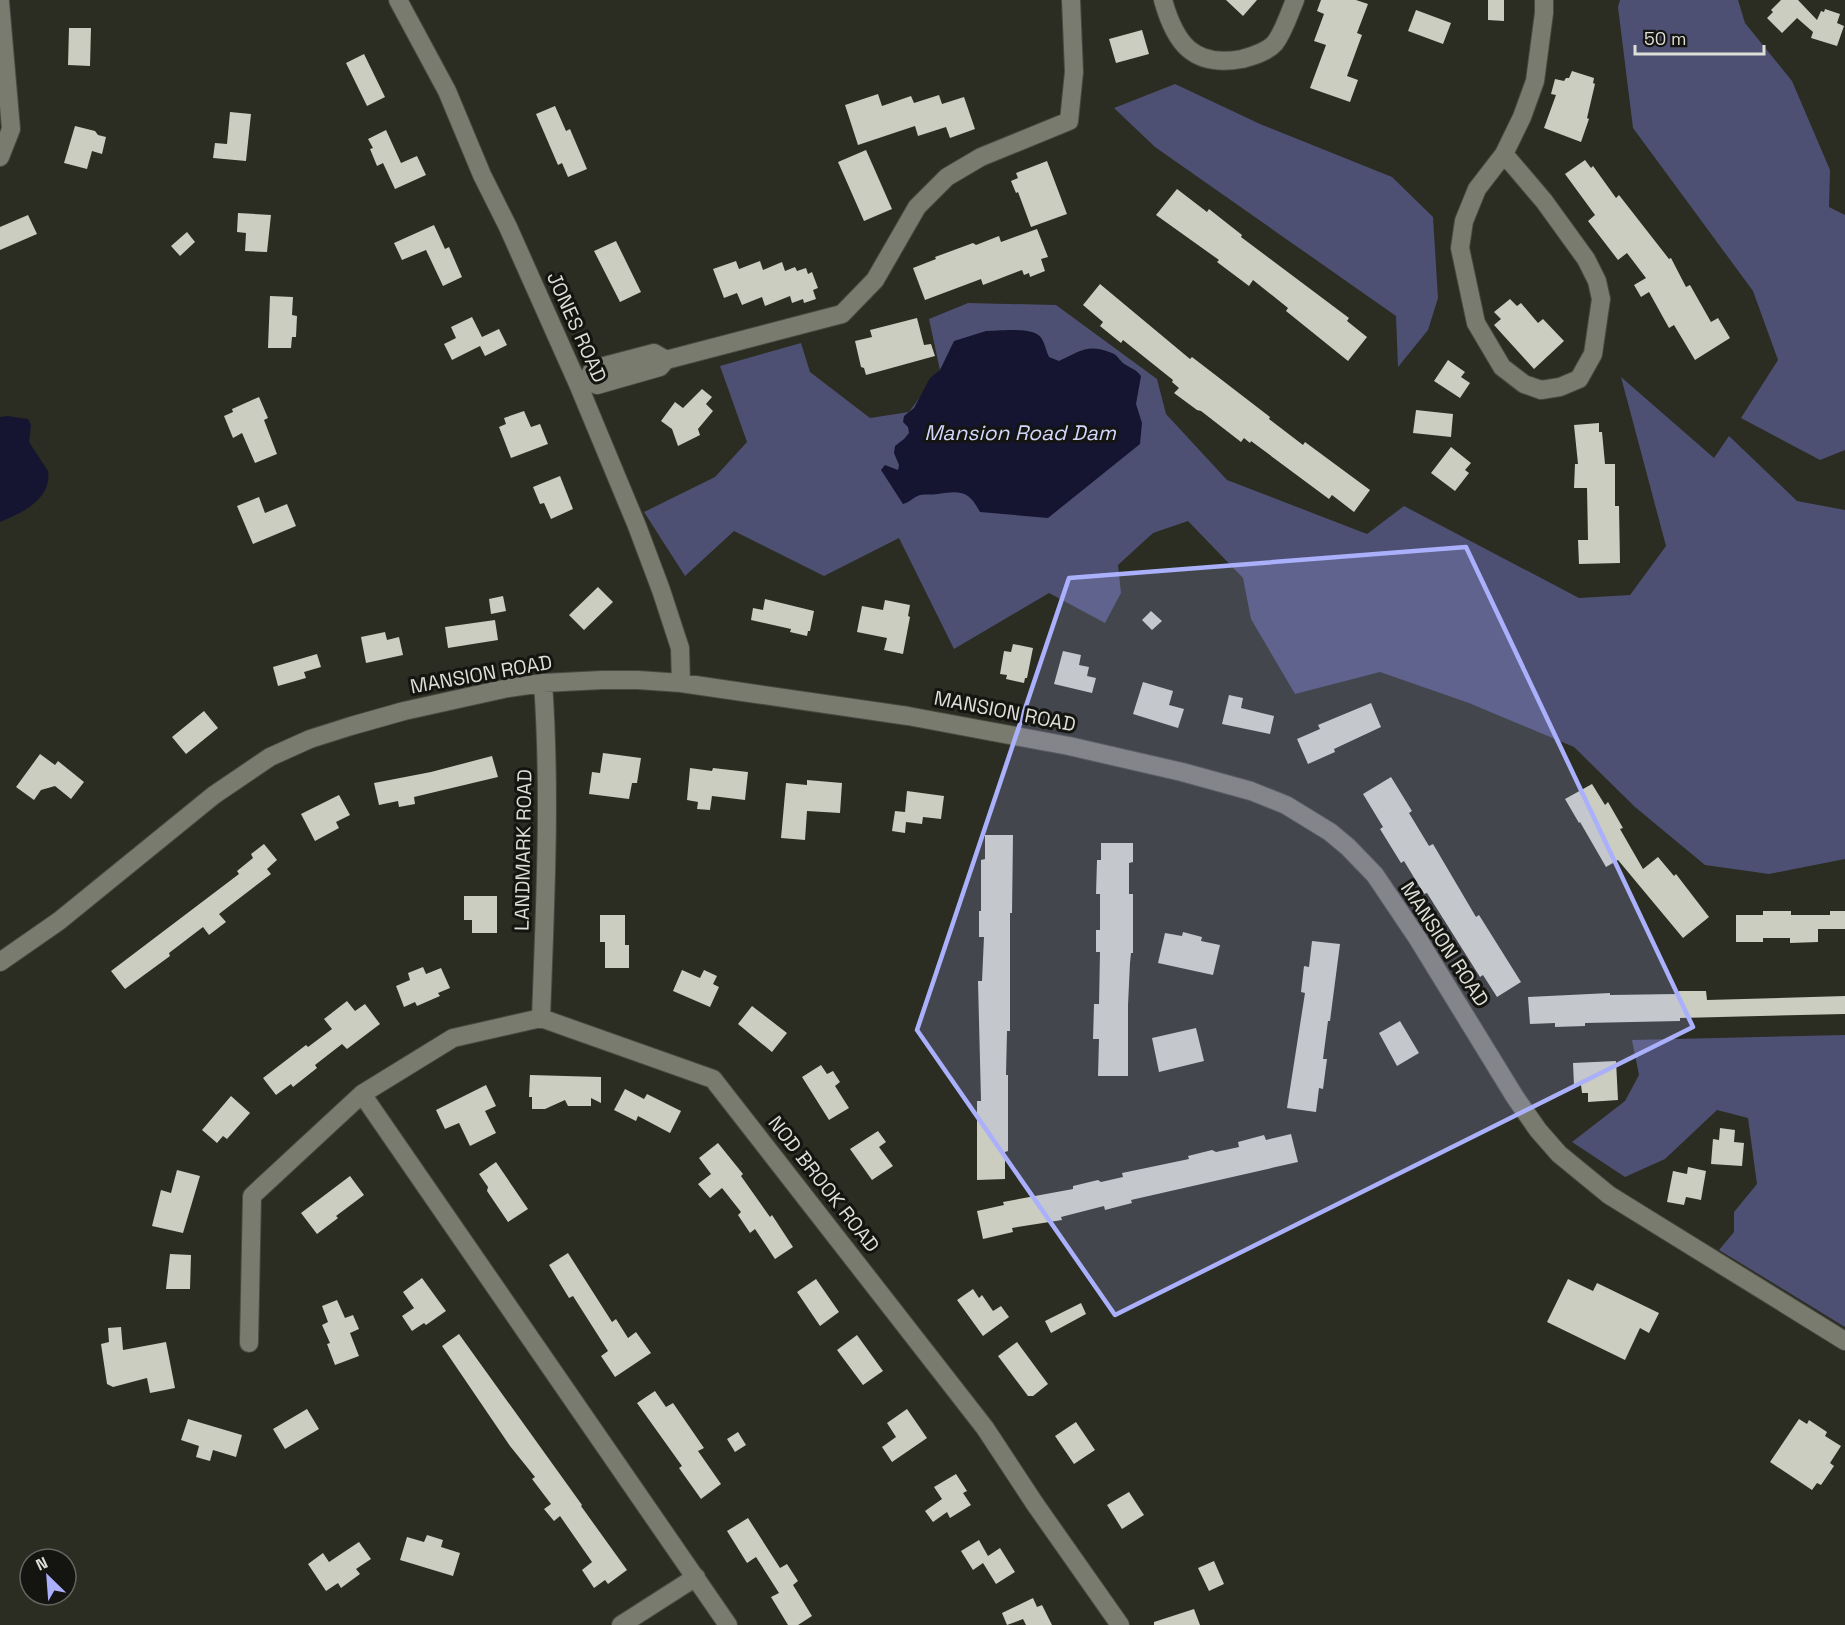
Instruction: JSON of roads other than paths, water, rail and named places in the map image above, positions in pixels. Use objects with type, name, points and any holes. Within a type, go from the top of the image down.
[{"type":"street","name":"JONES ROAD","points":[[398,0],[447,91],[482,175],[582,383],[673,623],[680,648],[681,683]]},
{"type":"street","points":[[582,383],[593,369],[654,353],[666,360],[842,314],[875,280],[916,207],[947,177],[981,157],[1069,121],[1074,72],[1071,0]]},
{"type":"street","points":[[1163,0],[1177,38],[1191,52],[1208,59],[1227,61],[1256,56],[1274,44],[1294,0]]},
{"type":"street","points":[[1504,154],[1544,201],[1586,259],[1597,281],[1601,299],[1593,354],[1579,379],[1560,387],[1541,390],[1524,384],[1502,367],[1476,323],[1460,248],[1464,221],[1478,189],[1504,154],[1522,117],[1535,81],[1544,0]]},
{"type":"street","points":[[0,2],[11,129],[0,157]]},
{"type":"street","name":"MANSION ROAD","points":[[0,962],[59,921],[214,795],[270,757],[310,739],[383,717],[459,698],[543,683],[638,680],[681,683],[909,716],[1069,746],[1240,788],[1295,810],[1330,832],[1375,875],[1418,939],[1515,1096],[1538,1130],[1559,1154],[1609,1195],[1845,1341]]},
{"type":"street","name":"LANDMARK ROAD","points":[[541,1018],[546,876],[547,744],[543,683]]},
{"type":"street","points":[[249,1343],[252,1196],[362,1094],[453,1038],[541,1018]]},
{"type":"street","name":"NOD BROOK ROAD","points":[[541,1018],[713,1079],[985,1428],[1120,1625]]},
{"type":"street","points":[[362,1094],[728,1625]]},
{"type":"street","points":[[621,1625],[696,1577]]},
{"type":"water","name":"Mansion Road Dam","points":[[986,331],[1032,332],[1042,339],[1049,357],[1059,361],[1084,349],[1104,350],[1114,354],[1141,376],[1136,404],[1142,423],[1140,444],[1048,518],[980,512],[968,496],[958,492],[920,495],[903,504],[881,470],[885,465],[898,470],[899,465],[894,453],[895,446],[909,433],[908,427],[903,422],[904,416],[914,408],[930,378],[940,370],[954,341]]},
{"type":"water","points":[[0,417],[28,419],[31,425],[29,442],[48,471],[48,481],[45,490],[34,504],[0,522]]}]
